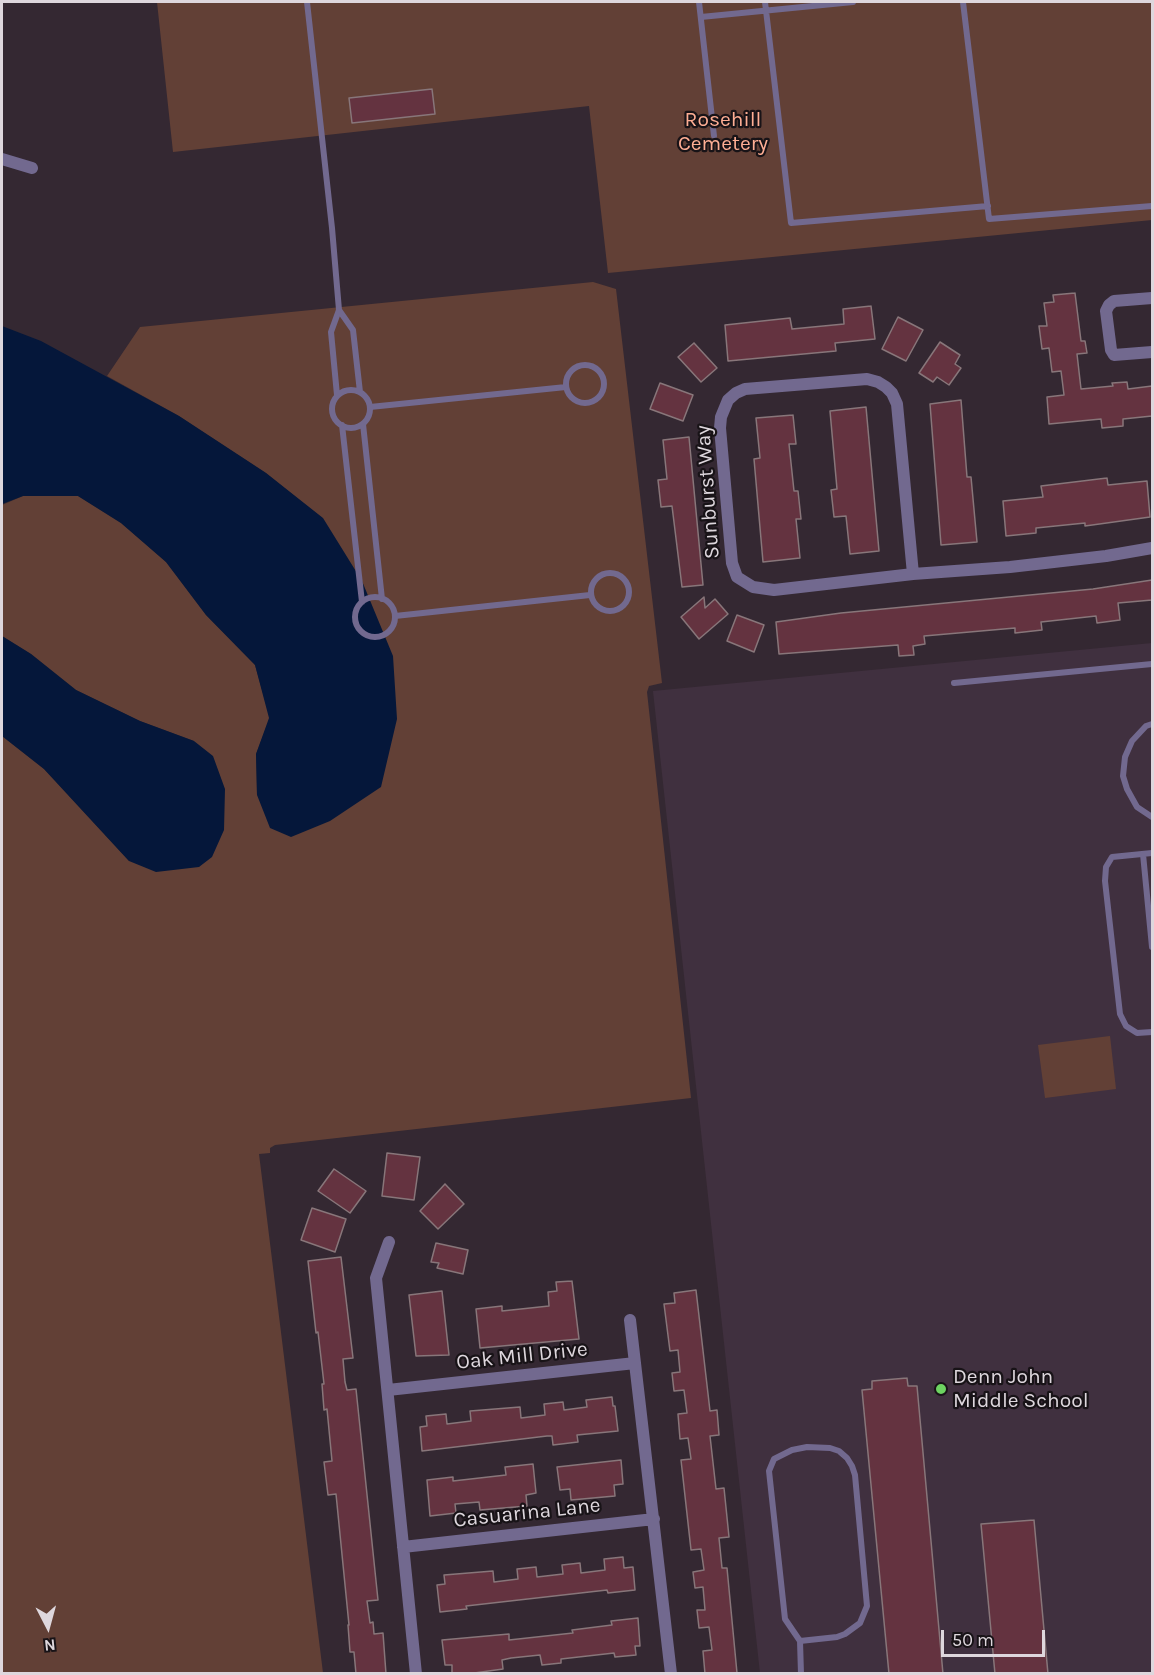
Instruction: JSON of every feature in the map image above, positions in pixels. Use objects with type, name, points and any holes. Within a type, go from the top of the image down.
[{"type":"street","points":[[2,159],[32,168]]},
{"type":"street","points":[[1152,299],[1114,302],[1109,304],[1106,311],[1111,350],[1114,355],[1152,352]]},
{"type":"street","name":"Sunburst Way","points":[[913,574],[897,404],[886,387],[867,379],[745,389],[728,400],[721,417],[720,428],[732,563],[737,577],[753,587],[774,590],[913,574],[1084,559],[1152,548]]},
{"type":"street","points":[[389,1242],[376,1278],[416,1674]]},
{"type":"street","points":[[630,1320],[671,1674]]},
{"type":"street","name":"Oak Mill Drive","points":[[388,1390],[634,1364]]},
{"type":"street","name":"Casuarina Lane","points":[[403,1547],[654,1519]]},
{"type":"lane","points":[[307,2],[339,310],[331,332],[336,395],[331,407],[334,419],[342,425],[351,428],[363,424]]},
{"type":"lane","points":[[699,2],[714,136]]},
{"type":"lane","points":[[765,2],[791,224],[988,206]]},
{"type":"lane","points":[[700,17],[853,2]]},
{"type":"lane","points":[[963,2],[989,219],[1152,206]]},
{"type":"lane","points":[[339,310],[353,330],[360,392]]},
{"type":"lane","points":[[585,365],[598,369],[604,380],[600,398],[589,403],[577,402],[566,387],[569,374],[579,366],[585,365]]},
{"type":"lane","points":[[370,407],[566,387]]},
{"type":"lane","points":[[336,395],[348,389],[360,392],[369,401],[370,413],[363,424],[382,599]]},
{"type":"lane","points":[[342,425],[362,602]]},
{"type":"lane","points":[[610,572],[622,576],[629,587],[627,600],[618,609],[611,611],[598,608],[590,595],[594,580],[604,573],[610,572]]},
{"type":"lane","points":[[394,616],[590,595]]},
{"type":"lane","points":[[373,597],[382,599],[390,605],[394,616],[391,628],[380,636],[367,636],[361,632],[355,621],[355,614],[362,602],[373,597]]},
{"type":"lane","points":[[954,683],[1152,664]]},
{"type":"lane","points":[[1152,724],[1146,726],[1132,741],[1125,757],[1124,776],[1127,789],[1137,807],[1152,817]]},
{"type":"lane","points":[[1152,853],[1112,857],[1106,867],[1105,881],[1120,1014],[1126,1026],[1137,1033],[1152,1032]]},
{"type":"lane","points":[[1143,854],[1152,947]]},
{"type":"lane","points":[[800,1641],[845,1634],[860,1623],[867,1606],[855,1475],[847,1458],[839,1451],[830,1448],[807,1447],[792,1450],[774,1459],[770,1471],[785,1619],[800,1641],[801,1674]]},
{"type":"shaded area","name":"Denn John Middle School","points":[[1152,643],[1152,1673],[760,1673],[653,691]]},
{"type":"green space","name":"Rosehill Cemetery","points":[[157,2],[1152,2],[1152,220],[608,273],[589,106],[173,152]]},
{"type":"green space","points":[[593,282],[616,289],[662,683],[649,686],[647,692],[691,1098],[275,1145],[270,1148],[270,1153],[259,1154],[323,1673],[2,1673],[2,736],[44,769],[129,861],[194,741],[140,721],[76,690],[31,654],[2,636],[2,505],[23,496],[78,496],[121,523],[166,562],[206,615],[255,665],[270,718],[256,754],[257,795],[323,519],[266,473],[179,416],[107,376],[140,327]]},
{"type":"green space","points":[[1110,1036],[1116,1089],[1045,1098],[1038,1045]]},
{"type":"water","points":[[2,326],[41,341],[179,416],[266,473],[323,518],[362,581],[393,656],[397,719],[381,787],[330,821],[291,837],[270,828],[257,795],[256,754],[269,718],[255,665],[206,615],[166,562],[121,523],[78,496],[23,496],[2,504]]},
{"type":"water","points":[[2,636],[31,654],[76,690],[140,721],[194,741],[213,756],[225,789],[224,830],[212,857],[199,867],[156,872],[129,861],[44,769],[2,736]]},
{"type":"building","points":[[432,89],[435,114],[352,123],[349,98]]},
{"type":"building","points":[[1075,293],[1081,341],[1085,341],[1087,353],[1077,354],[1081,389],[1113,386],[1112,383],[1127,382],[1128,389],[1152,386],[1152,416],[1123,419],[1123,426],[1102,428],[1101,419],[1049,424],[1047,397],[1064,395],[1061,371],[1052,372],[1049,348],[1042,349],[1039,326],[1047,326],[1044,303],[1054,302],[1053,295]]},
{"type":"building","points":[[871,306],[875,339],[835,343],[836,351],[728,361],[725,325],[790,318],[792,329],[844,324],[843,309]]},
{"type":"building","points":[[898,317],[923,330],[906,361],[882,349]]},
{"type":"building","points":[[940,342],[960,355],[955,364],[961,368],[949,385],[937,377],[933,382],[919,373]]},
{"type":"building","points":[[694,343],[717,368],[701,382],[678,357]]},
{"type":"building","points":[[660,383],[693,395],[683,421],[650,409]]},
{"type":"building","points":[[961,400],[967,477],[971,477],[977,542],[941,545],[930,404]]},
{"type":"building","points":[[866,407],[879,551],[850,554],[846,516],[834,517],[831,490],[837,489],[830,411]]},
{"type":"building","points":[[793,415],[796,444],[789,444],[794,491],[798,491],[801,519],[796,519],[800,558],[763,562],[754,459],[760,458],[756,418]]},
{"type":"building","points":[[689,437],[703,585],[682,587],[672,506],[661,507],[658,480],[667,479],[663,440]]},
{"type":"building","points":[[1107,478],[1108,485],[1147,481],[1150,517],[1085,526],[1085,523],[1036,528],[1036,533],[1006,536],[1003,501],[1043,497],[1041,486]]},
{"type":"building","points":[[1152,580],[1152,600],[1118,603],[1120,620],[1097,623],[1096,616],[1041,622],[1042,630],[1015,633],[1015,628],[924,636],[925,644],[913,646],[914,655],[899,656],[898,645],[779,654],[776,622],[841,613],[1093,589]]},
{"type":"building","points":[[704,597],[705,608],[715,599],[728,614],[699,639],[681,617]]},
{"type":"building","points":[[737,615],[764,625],[754,652],[727,641]]},
{"type":"building","points":[[387,1153],[420,1157],[414,1200],[382,1196]]},
{"type":"building","points":[[334,1169],[366,1191],[350,1213],[318,1191]]},
{"type":"building","points":[[445,1184],[464,1204],[438,1229],[420,1211]]},
{"type":"building","points":[[312,1208],[346,1219],[335,1252],[301,1240]]},
{"type":"building","points":[[436,1243],[468,1250],[463,1274],[437,1268],[439,1263],[431,1262]]},
{"type":"building","points":[[341,1257],[353,1358],[343,1359],[345,1382],[347,1390],[356,1389],[378,1600],[367,1601],[374,1634],[383,1633],[386,1674],[356,1674],[354,1652],[350,1652],[336,1494],[328,1495],[324,1462],[332,1461],[327,1409],[324,1410],[322,1384],[324,1384],[308,1261]]},
{"type":"building","points":[[572,1281],[579,1339],[480,1348],[476,1309],[502,1306],[502,1311],[549,1306],[548,1292],[557,1291],[556,1282]]},
{"type":"building","points":[[696,1290],[710,1411],[717,1410],[719,1435],[710,1436],[716,1489],[724,1488],[729,1537],[719,1538],[722,1568],[727,1568],[737,1673],[731,1674],[705,1674],[703,1651],[712,1650],[709,1627],[699,1628],[697,1610],[705,1610],[703,1587],[695,1588],[693,1572],[704,1570],[701,1549],[691,1550],[681,1460],[691,1459],[688,1438],[680,1439],[678,1414],[687,1413],[684,1390],[674,1391],[672,1373],[680,1372],[678,1350],[670,1351],[664,1304],[675,1303],[674,1293]]},
{"type":"building","points":[[442,1291],[449,1355],[416,1356],[409,1295]]},
{"type":"building","points":[[907,1378],[908,1386],[917,1386],[943,1674],[889,1674],[862,1390],[872,1389],[872,1381]]},
{"type":"building","points":[[612,1397],[618,1431],[577,1435],[578,1442],[553,1445],[552,1436],[547,1436],[422,1451],[420,1427],[427,1426],[426,1416],[446,1414],[447,1424],[471,1421],[470,1411],[520,1407],[521,1418],[545,1415],[544,1404],[563,1402],[564,1410],[587,1407],[586,1400]]},
{"type":"building","points":[[621,1460],[623,1484],[614,1485],[615,1496],[571,1500],[570,1489],[560,1490],[557,1467]]},
{"type":"building","points":[[533,1464],[536,1493],[526,1495],[527,1506],[480,1510],[479,1502],[455,1504],[456,1513],[430,1516],[427,1480],[453,1477],[453,1481],[506,1475],[505,1467]]},
{"type":"building","points":[[1034,1520],[1048,1674],[995,1674],[981,1524]]},
{"type":"building","points":[[623,1557],[624,1568],[633,1567],[635,1590],[608,1593],[607,1590],[466,1606],[467,1609],[440,1612],[437,1585],[445,1584],[444,1575],[493,1571],[494,1582],[518,1579],[517,1569],[536,1567],[537,1577],[563,1574],[562,1565],[580,1563],[581,1573],[605,1570],[604,1559]]},
{"type":"building","points":[[638,1618],[640,1646],[635,1646],[636,1655],[615,1657],[614,1653],[561,1659],[561,1663],[542,1665],[540,1655],[511,1658],[502,1660],[503,1669],[467,1674],[452,1674],[452,1665],[445,1665],[442,1640],[509,1634],[509,1640],[573,1633],[572,1630],[612,1625],[611,1621]]},
{"type":"place","name":"Denn John Middle School","points":[[941,1389]]}]
